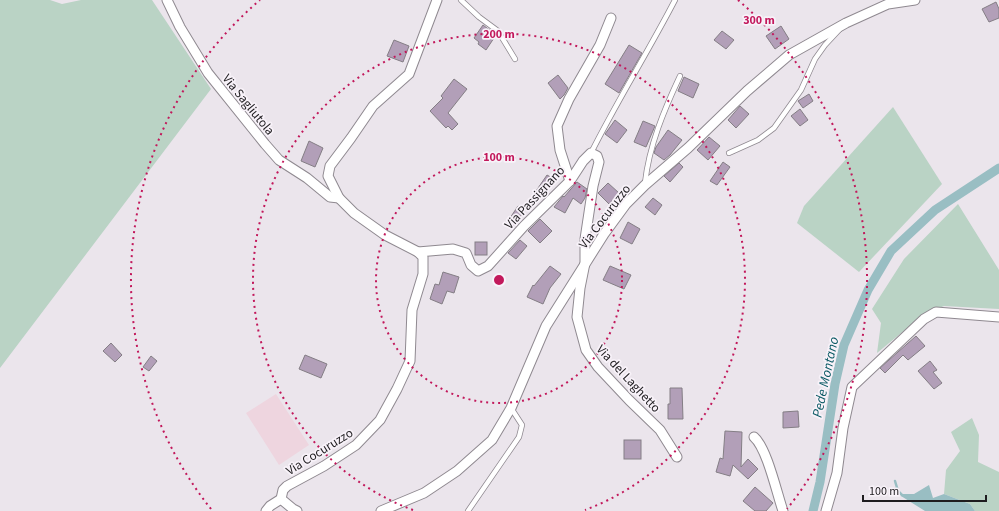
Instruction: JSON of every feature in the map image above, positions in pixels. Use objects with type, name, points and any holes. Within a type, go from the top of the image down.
[{"type":"street","name":"Via Sagliutola","points":[[167,0],[180,27],[208,73],[265,144],[279,160],[307,178],[330,197],[339,198]]},
{"type":"street","points":[[418,252],[385,235],[354,213],[339,198],[328,176],[330,166],[372,106],[409,74],[437,0]]},
{"type":"street","name":"Via Cocuruzzo","points":[[381,511],[424,493],[457,471],[492,440],[511,408],[546,326],[604,234],[626,204],[645,185],[688,148],[747,91],[789,55],[846,23],[888,4],[915,0]]},
{"type":"street","points":[[570,181],[560,150],[557,126],[600,45],[611,18]]},
{"type":"street","points":[[585,263],[585,239],[593,186],[599,162],[597,156],[591,153]]},
{"type":"street","name":"Via Passignano","points":[[418,252],[454,249],[466,253],[471,264],[478,271],[488,266],[524,226],[570,181],[582,161],[591,153]]},
{"type":"street","name":"Via Cocuruzzo","points":[[266,511],[270,506],[281,499],[287,486],[324,466],[356,445],[380,420],[397,389],[410,360],[412,310],[423,274],[423,257],[418,252]]},
{"type":"street","name":"Via del Laghetto","points":[[585,263],[580,288],[577,316],[586,350],[609,378],[660,430],[677,457]]},
{"type":"street","points":[[826,511],[837,474],[843,428],[852,387],[924,319],[936,312],[999,317]]},
{"type":"street","points":[[754,437],[758,441],[765,455],[783,511]]},
{"type":"street","points":[[281,499],[293,509],[298,511]]},
{"type":"lane","points":[[463,0],[479,17],[498,31],[515,59]]},
{"type":"lane","points":[[591,153],[620,96],[650,48],[676,0]]},
{"type":"lane","points":[[729,153],[758,140],[774,128],[801,90],[815,59],[825,45],[846,23]]},
{"type":"lane","points":[[645,185],[651,148],[669,99],[680,76]]},
{"type":"lane","points":[[468,511],[519,437],[522,425],[511,408]]},
{"type":"shaded area","points":[[276,394],[309,445],[279,465],[246,413]]},
{"type":"green space","points":[[0,0],[50,0],[62,4],[81,0],[152,0],[211,89],[0,368]]},
{"type":"green space","points":[[893,107],[942,184],[859,272],[797,223],[804,206]]},
{"type":"green space","points":[[958,204],[999,270],[999,309],[944,306],[923,315],[877,353],[881,323],[872,309],[904,259]]},
{"type":"green space","points":[[972,418],[979,435],[978,462],[999,472],[999,511],[975,511],[970,504],[944,494],[946,470],[960,451],[951,432]]},
{"type":"water","points":[[929,485],[933,498],[944,494],[970,504],[975,511],[925,511],[901,496],[902,494],[914,494]]},
{"type":"building","points":[[996,2],[999,9],[999,18],[989,22],[982,9]]},
{"type":"building","points":[[483,25],[496,35],[486,50],[478,44],[479,42],[474,38]]},
{"type":"building","points":[[781,26],[789,39],[775,49],[766,36]]},
{"type":"building","points":[[722,31],[734,40],[726,49],[714,40]]},
{"type":"building","points":[[394,40],[409,46],[403,62],[387,56]]},
{"type":"building","points":[[629,45],[642,53],[619,93],[605,84]]},
{"type":"building","points":[[558,75],[568,88],[560,99],[548,83]]},
{"type":"building","points":[[684,77],[699,84],[693,98],[678,91]]},
{"type":"building","points":[[454,79],[467,89],[448,113],[458,124],[452,130],[448,126],[446,128],[430,111],[443,98],[441,96]]},
{"type":"building","points":[[809,94],[813,101],[803,108],[798,101]]},
{"type":"building","points":[[740,106],[749,114],[736,128],[728,120]]},
{"type":"building","points":[[800,109],[808,120],[800,126],[791,116]]},
{"type":"building","points":[[615,120],[627,130],[617,143],[605,134]]},
{"type":"building","points":[[643,121],[655,126],[646,147],[634,142]]},
{"type":"building","points":[[668,130],[682,140],[664,160],[654,153],[656,147]]},
{"type":"building","points":[[709,137],[720,146],[708,160],[697,150]]},
{"type":"building","points":[[309,141],[323,148],[315,167],[301,161]]},
{"type":"building","points":[[723,162],[730,167],[717,185],[710,181]]},
{"type":"building","points":[[679,163],[683,167],[670,182],[664,176]]},
{"type":"building","points":[[547,175],[554,179],[543,196],[536,191]]},
{"type":"building","points":[[577,182],[587,189],[585,198],[581,204],[573,198],[565,213],[554,207],[563,196],[564,197]]},
{"type":"building","points":[[608,183],[619,193],[609,204],[598,193]]},
{"type":"building","points":[[653,198],[662,205],[655,215],[645,207]]},
{"type":"building","points":[[518,206],[525,210],[512,228],[506,224]]},
{"type":"building","points":[[540,219],[552,231],[540,243],[528,231]]},
{"type":"building","points":[[628,222],[640,229],[632,244],[620,238]]},
{"type":"building","points":[[520,240],[527,246],[516,259],[508,253]]},
{"type":"building","points":[[475,242],[487,242],[487,255],[475,255]]},
{"type":"building","points":[[550,266],[561,274],[550,288],[543,304],[527,297],[533,285],[534,286]]},
{"type":"building","points":[[610,266],[631,275],[624,289],[603,280]]},
{"type":"building","points":[[443,272],[459,277],[454,293],[447,291],[442,304],[430,299],[435,284],[439,285]]},
{"type":"building","points":[[916,336],[925,346],[908,360],[903,355],[885,373],[880,368]]},
{"type":"building","points":[[111,343],[122,355],[115,362],[103,351]]},
{"type":"building","points":[[305,355],[327,364],[321,378],[299,369]]},
{"type":"building","points":[[151,356],[157,361],[149,371],[143,367]]},
{"type":"building","points":[[930,361],[937,370],[933,372],[942,383],[934,389],[918,371]]},
{"type":"building","points":[[670,388],[682,388],[683,419],[668,419]]},
{"type":"building","points":[[798,411],[799,427],[783,428],[783,412]]},
{"type":"building","points":[[725,431],[742,432],[741,467],[748,459],[758,469],[748,479],[733,465],[730,476],[716,472],[720,458],[723,459]]},
{"type":"building","points":[[624,440],[641,440],[641,459],[624,459]]},
{"type":"building","points":[[755,487],[773,503],[766,511],[755,511],[743,501]]},
{"type":"waterway","name":"Pede Montano","points":[[813,511],[820,482],[835,384],[844,345],[868,290],[891,251],[935,210],[999,168]]},
{"type":"waterway","points":[[895,481],[898,491],[902,495]]}]
